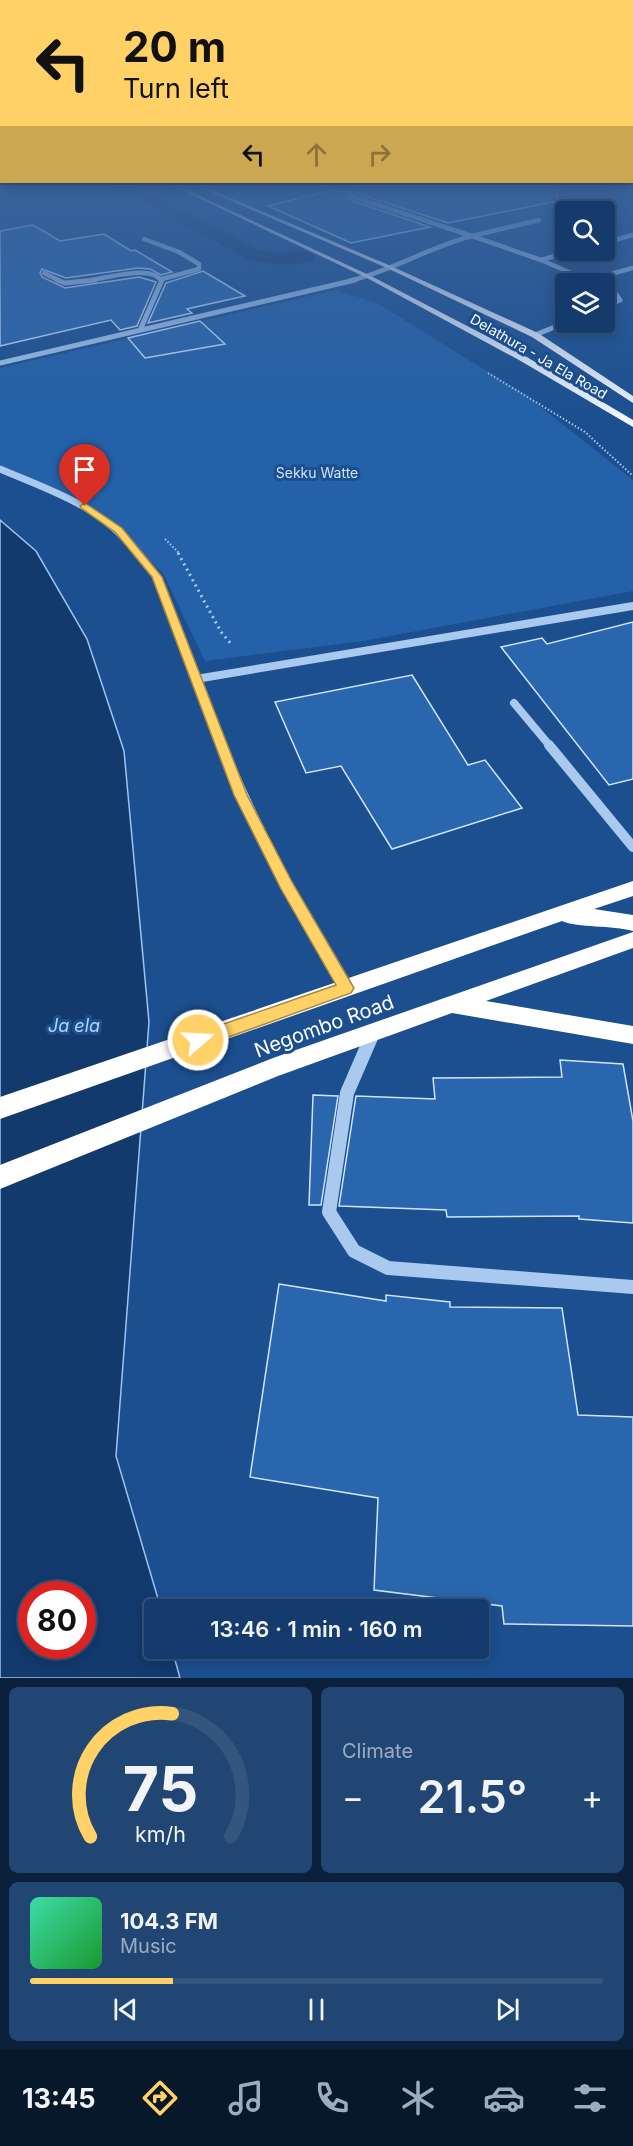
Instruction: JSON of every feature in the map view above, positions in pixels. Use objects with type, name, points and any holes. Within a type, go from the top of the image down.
[{"type":"highway","name":"Negombo Road","points":[[0,1108],[633,888]]},
{"type":"highway","points":[[549,918],[576,915],[614,918],[633,923]]},
{"type":"highway","name":"Negombo Road","points":[[0,1177],[327,1049],[633,940]]},
{"type":"highway","points":[[454,1005],[633,1035]]},
{"type":"main road","name":"Delathura - Ja Ela Road","points":[[340,263],[522,358],[633,424]]},
{"type":"main road","name":"Delathura - Ja Ela Road","points":[[380,263],[535,335],[633,400]]},
{"type":"street","points":[[44,273],[69,283],[146,273],[162,279],[193,272],[199,269],[198,263]]},
{"type":"street","points":[[0,363],[141,328],[369,277],[397,263]]},
{"type":"street","points":[[549,263],[572,273]]},
{"type":"street","points":[[615,273],[633,268]]},
{"type":"street","points":[[141,328],[162,279]]},
{"type":"street","points":[[535,335],[555,327]]},
{"type":"street","points":[[0,469],[85,506],[119,530],[157,577],[241,795],[286,885],[346,988]]},
{"type":"street","points":[[196,679],[633,606]]},
{"type":"street","points":[[514,703],[633,847]]},
{"type":"street","points":[[373,1033],[347,1094],[329,1212],[354,1251],[388,1268],[633,1287]]},
{"type":"path","points":[[480,368],[585,432],[633,476]]},
{"type":"path","points":[[162,536],[183,558],[202,592],[222,638],[230,645],[239,644]]},
{"type":"green space","name":"Sekku Watte","points":[[336,290],[377,303],[527,396],[633,480],[633,591],[363,641],[205,661],[163,573],[87,503],[0,470],[0,368]]},
{"type":"water","name":"Ja ela","points":[[0,520],[36,551],[87,639],[124,751],[149,1022],[116,1456],[158,1599],[144,1599],[144,1659],[175,1659],[180,1678],[0,1678]]},
{"type":"building","points":[[0,263],[157,263],[172,272],[161,275],[150,269],[138,268],[66,278],[42,269],[40,273],[42,277],[65,288],[139,277],[156,282],[137,326],[120,330],[111,320],[0,346]]},
{"type":"building","points":[[203,271],[245,296],[187,309],[192,313],[148,323],[166,283]]},
{"type":"building","points":[[200,321],[225,344],[145,358],[128,338]]},
{"type":"building","points":[[633,622],[633,779],[609,785],[501,647],[542,638],[547,644]]},
{"type":"building","points":[[412,675],[468,765],[485,760],[522,808],[392,849],[341,766],[306,773],[275,702]]},
{"type":"building","points":[[560,1060],[623,1064],[633,1121],[633,1223],[579,1219],[579,1216],[447,1217],[446,1210],[339,1206],[356,1096],[435,1099],[433,1078],[562,1077]]},
{"type":"building","points":[[313,1095],[338,1096],[321,1205],[309,1205]]},
{"type":"building","points":[[279,1284],[386,1301],[386,1295],[450,1302],[450,1307],[562,1308],[578,1415],[633,1417],[633,1626],[504,1624],[502,1606],[489,1604],[489,1599],[446,1599],[374,1590],[378,1498],[250,1477]]},
{"type":"route","points":[[85,506],[119,530],[157,577],[241,795],[286,885],[346,988],[198,1040]]}]
